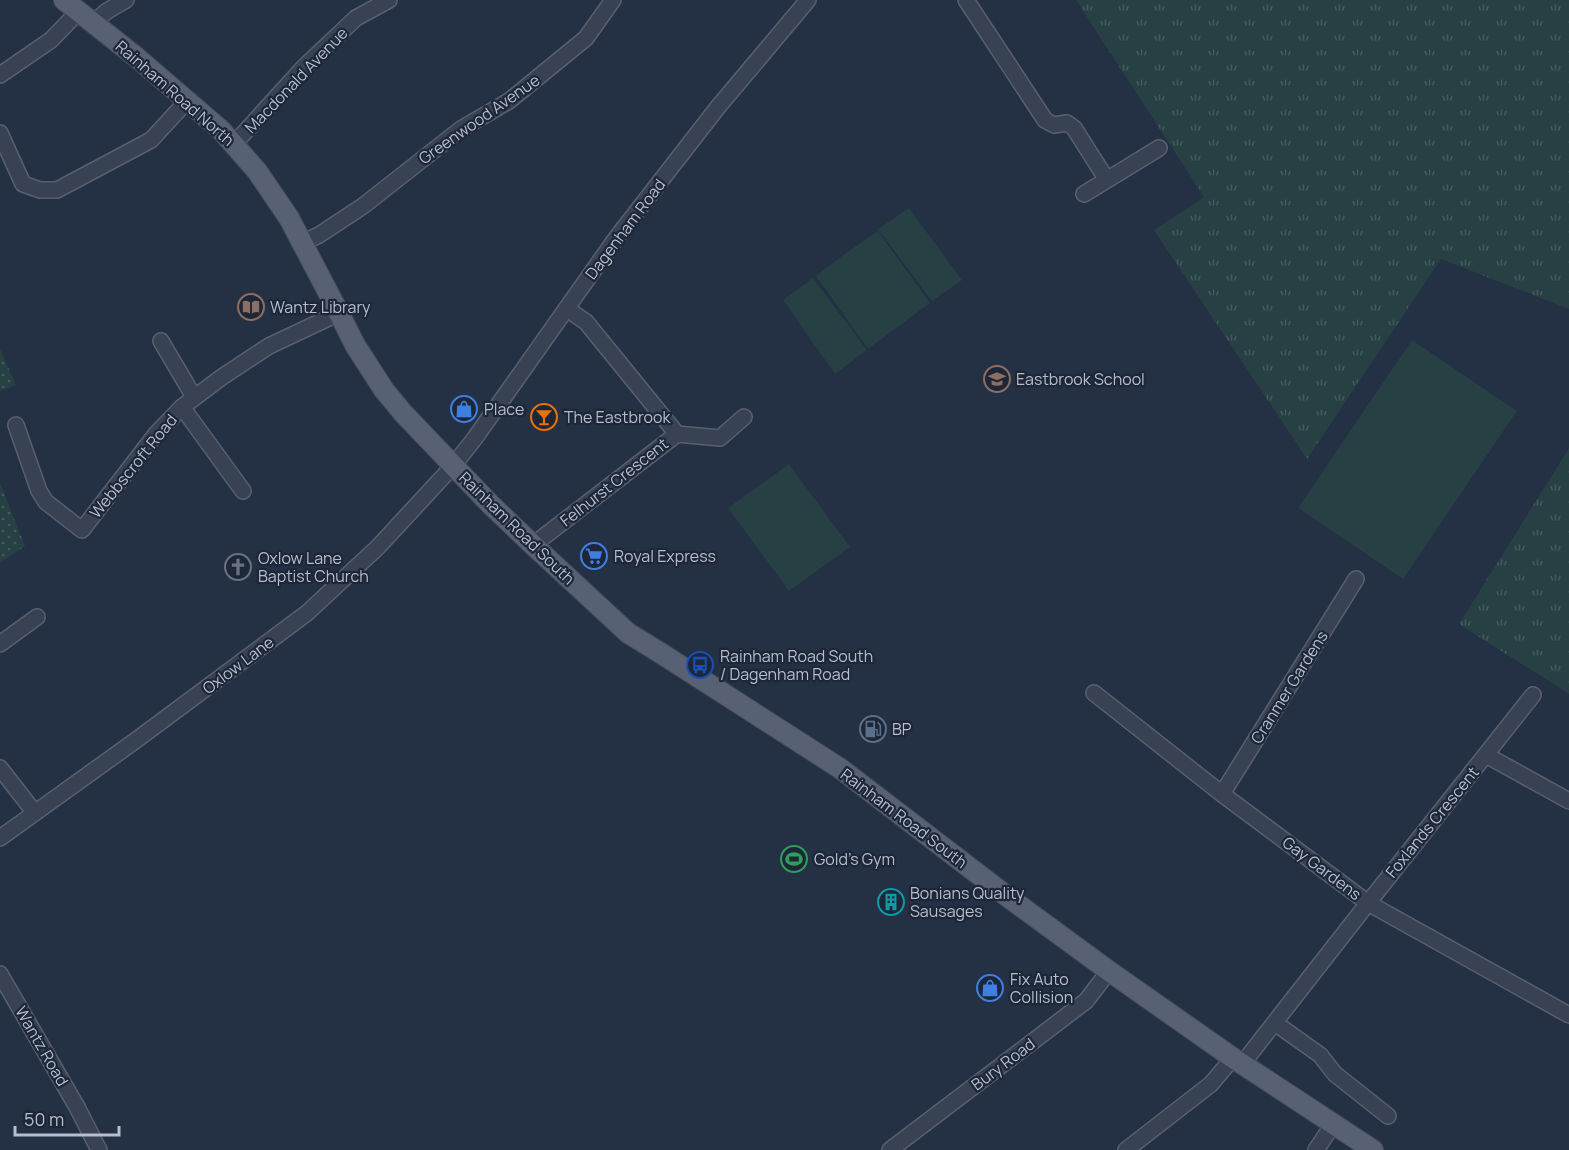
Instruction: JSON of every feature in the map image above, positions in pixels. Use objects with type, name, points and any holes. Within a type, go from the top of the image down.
[{"type":"main road","name":"Rainham Road North","points":[[78,12],[135,56],[221,130],[257,171],[289,218],[355,345],[384,390],[453,466]]},
{"type":"main road","name":"Rainham Road South","points":[[453,466],[491,505],[628,633],[841,769],[1108,971],[1238,1061],[1373,1150]]},
{"type":"street","points":[[0,75],[51,40],[78,12],[107,11],[126,0]]},
{"type":"street","name":"Macdonald Avenue","points":[[234,144],[304,66],[356,18],[389,0]]},
{"type":"street","name":"Greenwood Avenue","points":[[302,243],[319,235],[363,206],[461,129],[509,101],[586,38],[613,0]]},
{"type":"street","name":"Dagenham Road","points":[[453,466],[480,432],[617,237],[718,107],[808,0]]},
{"type":"street","points":[[966,0],[1045,120],[1054,125],[1067,123],[1074,128],[1107,180]]},
{"type":"street","points":[[0,133],[23,184],[40,190],[57,190],[151,140],[187,101]]},
{"type":"street","points":[[1084,194],[1159,148]]},
{"type":"street","name":"Felhurst Crescent","points":[[533,545],[677,434],[586,322],[567,309]]},
{"type":"street","name":"Webbscroft Road","points":[[16,425],[39,491],[46,502],[82,530],[156,434],[182,406],[269,346],[339,313]]},
{"type":"street","points":[[161,341],[194,397]]},
{"type":"street","points":[[182,406],[243,491]]},
{"type":"street","points":[[677,434],[720,438],[744,417]]},
{"type":"street","name":"Oxlow Lane","points":[[0,838],[307,613],[378,548],[453,466]]},
{"type":"street","name":"Cranmer Gardens","points":[[1222,794],[1356,579]]},
{"type":"street","points":[[0,644],[37,617]]},
{"type":"street","name":"Gay Gardens","points":[[1094,693],[1222,794],[1368,903],[1569,1015]]},
{"type":"street","name":"Foxlands Crescent","points":[[1126,1150],[1238,1061],[1275,1023],[1533,695]]},
{"type":"street","points":[[1486,755],[1569,801]]},
{"type":"street","points":[[0,768],[34,813]]},
{"type":"street","name":"Bury Road","points":[[890,1150],[1086,1001],[1108,971]]},
{"type":"street","name":"Wantz Road","points":[[0,974],[77,1107],[99,1150]]},
{"type":"street","points":[[1275,1023],[1320,1055],[1335,1074],[1388,1116]]},
{"type":"street","points":[[1316,1150],[1334,1123]]},
{"type":"green space","points":[[1076,0],[1569,0],[1569,309],[1441,259],[1307,459],[1154,230],[1204,197]]},
{"type":"green space","points":[[909,208],[962,280],[932,301],[878,229]]},
{"type":"green space","points":[[878,231],[930,303],[868,349],[816,276]]},
{"type":"green space","points":[[813,278],[867,350],[835,374],[783,300]]},
{"type":"green space","points":[[1412,340],[1517,411],[1403,579],[1298,508]]},
{"type":"green space","points":[[0,349],[16,385],[0,391]]},
{"type":"green space","points":[[1569,448],[1569,694],[1459,624]]},
{"type":"green space","points":[[789,464],[850,547],[789,591],[728,508]]},
{"type":"green space","points":[[0,483],[25,546],[0,563]]},
{"type":"place","name":"Wantz Library","points":[[251,307]]},
{"type":"place","name":"Eastbrook School","points":[[997,379]]},
{"type":"place","name":"Place","points":[[464,409]]},
{"type":"place","name":"The Eastbrook","points":[[544,417]]},
{"type":"place","name":"Royal Express","points":[[594,556]]},
{"type":"place","name":"Oxlow Lane Baptist Church","points":[[238,567]]},
{"type":"place","name":"Rainham Road South / Dagenham Road","points":[[700,665]]},
{"type":"place","name":"BP","points":[[873,729]]},
{"type":"place","name":"Gold's Gym","points":[[794,859]]},
{"type":"place","name":"Bonians Quality Sausages","points":[[891,902]]},
{"type":"place","name":"Fix Auto Collision","points":[[990,988]]}]
